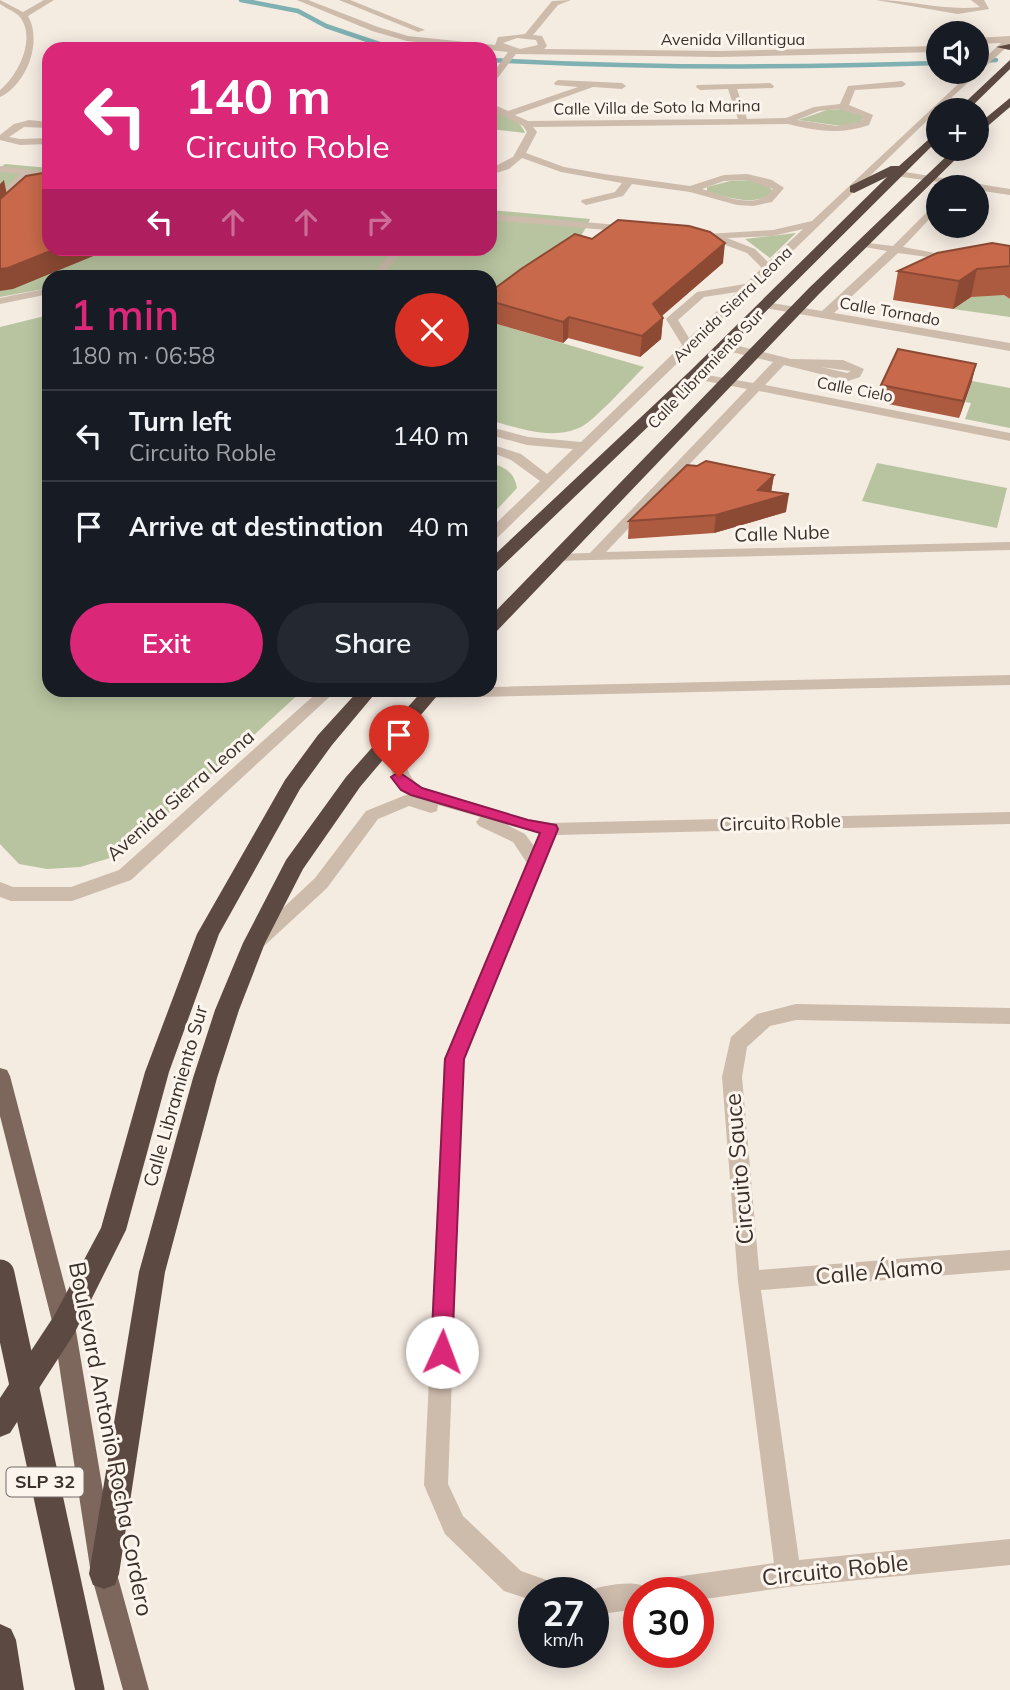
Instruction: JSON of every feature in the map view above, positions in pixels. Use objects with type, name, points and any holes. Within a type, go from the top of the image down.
[{"type":"highway","points":[[974,98],[1010,63]]},
{"type":"highway","points":[[989,120],[1010,100]]},
{"type":"highway","name":"Calle Libramiento Sur","points":[[497,561],[694,375],[926,146]]},
{"type":"highway","points":[[854,188],[912,160]]},
{"type":"highway","name":"Calle Libramiento Sur","points":[[938,175],[950,161]]},
{"type":"highway","name":"Calle Libramiento Sur","points":[[497,621],[727,381],[863,244],[926,188]]},
{"type":"highway","name":"Calle Libramiento Sur","points":[[0,1423],[64,1325],[113,1230],[157,1072],[208,934],[292,785],[325,740],[363,697]]},
{"type":"highway","name":"Calle Libramiento Sur","points":[[104,1574],[152,1272],[205,1078],[227,1010],[254,943],[294,865],[326,818],[426,697]]},
{"type":"highway","name":"SLP 32","points":[[0,1274],[90,1690]]},
{"type":"highway","points":[[0,1640],[8,1690]]},
{"type":"main road","name":"Boulevard Antonio Rocha Cordero","points":[[0,1076],[64,1325],[104,1574],[136,1690]]},
{"type":"street","points":[[24,16],[31,9],[50,0]]},
{"type":"street","points":[[301,0],[374,29],[407,38],[447,42]]},
{"type":"street","points":[[343,0],[409,27],[478,42]]},
{"type":"street","points":[[497,47],[506,48],[527,36],[553,1],[567,0]]},
{"type":"street","points":[[880,0],[958,12],[985,9],[982,2],[975,0]]},
{"type":"street","points":[[0,1],[24,16],[28,23],[30,49],[14,83],[0,94]]},
{"type":"street","name":"Avenida Villantigua","points":[[527,36],[543,41],[926,48]]},
{"type":"street","points":[[528,51],[543,46],[543,41]]},
{"type":"street","points":[[989,42],[1008,43]]},
{"type":"street","points":[[989,46],[1008,43]]},
{"type":"street","name":"Avenida Sierra Leona","points":[[989,59],[1008,43]]},
{"type":"street","name":"Avenida Villantigua","points":[[506,48],[528,51],[719,54],[926,44]]},
{"type":"street","points":[[497,46],[506,48]]},
{"type":"street","points":[[497,72],[506,48]]},
{"type":"street","points":[[558,83],[622,86]]},
{"type":"street","points":[[844,106],[850,88],[902,84]]},
{"type":"street","name":"Avenida Sierra Leona","points":[[952,98],[965,84]]},
{"type":"street","points":[[509,114],[591,85]]},
{"type":"street","points":[[700,87],[770,86]]},
{"type":"street","points":[[732,87],[743,121]]},
{"type":"street","name":"Calle Villa de Soto la Marina","points":[[526,124],[788,121],[807,126],[845,129],[866,123],[868,115],[859,109],[844,106],[814,109],[788,121]]},
{"type":"street","points":[[497,109],[526,124],[532,132],[521,154],[512,164],[497,169]]},
{"type":"street","name":"Avenida Sierra Leona","points":[[497,530],[768,268],[926,123]]},
{"type":"street","points":[[42,125],[22,124],[4,129],[3,138],[8,141],[42,142]]},
{"type":"street","points":[[521,154],[536,162]]},
{"type":"street","points":[[497,162],[536,162],[629,181],[692,189],[727,201],[751,204],[768,201],[776,196],[779,188],[755,178],[730,177],[713,179],[692,189]]},
{"type":"street","points":[[0,169],[42,175]]},
{"type":"street","points":[[0,199],[27,173]]},
{"type":"street","points":[[35,183],[42,178]]},
{"type":"street","points":[[895,178],[926,186]]},
{"type":"street","points":[[586,202],[619,194],[629,181]]},
{"type":"street","points":[[989,190],[1010,192]]},
{"type":"street","points":[[989,199],[1010,202]]},
{"type":"street","points":[[824,316],[895,250],[926,217]]},
{"type":"street","points":[[497,218],[646,230]]},
{"type":"street","points":[[698,235],[772,233],[816,223]]},
{"type":"street","points":[[587,239],[607,226]]},
{"type":"street","points":[[711,236],[751,251],[768,268]]},
{"type":"street","points":[[863,244],[959,260]]},
{"type":"street","points":[[382,270],[393,256]]},
{"type":"street","points":[[688,345],[672,319],[701,294],[748,287]]},
{"type":"street","points":[[0,301],[42,292]]},
{"type":"street","points":[[0,311],[42,304]]},
{"type":"street","name":"Calle Tornado","points":[[765,305],[1010,347]]},
{"type":"street","points":[[594,557],[758,387],[789,361],[723,346]]},
{"type":"street","name":"Calle Cielo","points":[[694,375],[1010,437]]},
{"type":"street","points":[[497,433],[527,441],[584,446]]},
{"type":"street","points":[[497,450],[516,457],[548,481]]},
{"type":"street","points":[[653,458],[682,465]]},
{"type":"street","name":"Calle Nube","points":[[556,558],[1010,546]]},
{"type":"street","points":[[497,690],[1010,680]]},
{"type":"street","name":"Avenida Sierra Leona","points":[[0,889],[11,894],[72,894],[125,875],[321,697]]},
{"type":"street","points":[[406,720],[396,766],[399,777],[413,796],[498,827],[519,838],[536,863]]},
{"type":"street","points":[[254,943],[321,883],[372,815],[413,796]]},
{"type":"street","name":"Circuito Roble","points":[[413,796],[550,829],[1010,818]]},
{"type":"street","points":[[518,1584],[513,1582],[454,1525],[436,1485],[454,1059],[550,829]]},
{"type":"street","name":"Circuito Sauce","points":[[788,1574],[749,1281],[732,1077],[738,1043],[764,1020],[796,1012],[1010,1016]]},
{"type":"street","name":"Calle Álamo","points":[[749,1281],[1010,1260]]},
{"type":"street","name":"Circuito Roble","points":[[714,1584],[788,1574],[1010,1552]]},
{"type":"green space","points":[[843,109],[864,116],[861,122],[841,126],[798,120],[827,110]]},
{"type":"green space","points":[[497,113],[515,121],[525,133],[497,130]]},
{"type":"green space","points":[[5,164],[42,167],[42,256],[497,256],[497,211],[590,219],[573,247],[532,283],[497,308],[497,270],[42,270],[42,289],[0,297],[0,168]]},
{"type":"green space","points":[[751,180],[766,184],[773,191],[767,196],[751,200],[707,192],[707,187],[730,181]]},
{"type":"green space","points":[[796,233],[770,258],[745,239]]},
{"type":"green space","points":[[974,295],[1004,295],[1010,299],[1010,317],[953,309],[957,302],[962,303]]},
{"type":"green space","points":[[42,317],[42,697],[295,697],[146,834],[110,858],[80,867],[47,869],[19,864],[0,844],[0,327]]},
{"type":"green space","points":[[497,324],[644,367],[604,408],[581,427],[547,433],[497,422]]},
{"type":"green space","points":[[972,381],[1010,388],[1010,428],[965,419],[971,403],[965,402]]},
{"type":"green space","points":[[877,463],[1007,488],[997,528],[862,501]]},
{"type":"green space","points":[[497,465],[508,471],[517,488],[497,509]]},
{"type":"building","points":[[42,173],[42,254],[0,269],[0,199],[26,176]]},
{"type":"building","points":[[618,220],[689,226],[710,232],[725,243],[653,304],[663,318],[642,336],[569,317],[563,322],[497,303],[497,287],[521,269],[575,234],[592,239]]},
{"type":"building","points":[[992,243],[1010,246],[1010,266],[977,269],[959,281],[898,271],[937,253]]},
{"type":"building","points":[[898,349],[976,364],[963,401],[881,385]]},
{"type":"building","points":[[706,461],[774,475],[758,490],[789,494],[716,515],[629,521],[687,465],[697,466]]},
{"type":"waterway","points":[[241,0],[298,11],[326,26],[373,42]]},
{"type":"waterway","points":[[497,60],[714,66],[926,63]]},
{"type":"waterway","points":[[989,60],[996,60]]},
{"type":"route","points":[[399,777],[406,786],[416,792],[527,825],[550,829],[454,1059],[442,1352]]}]
